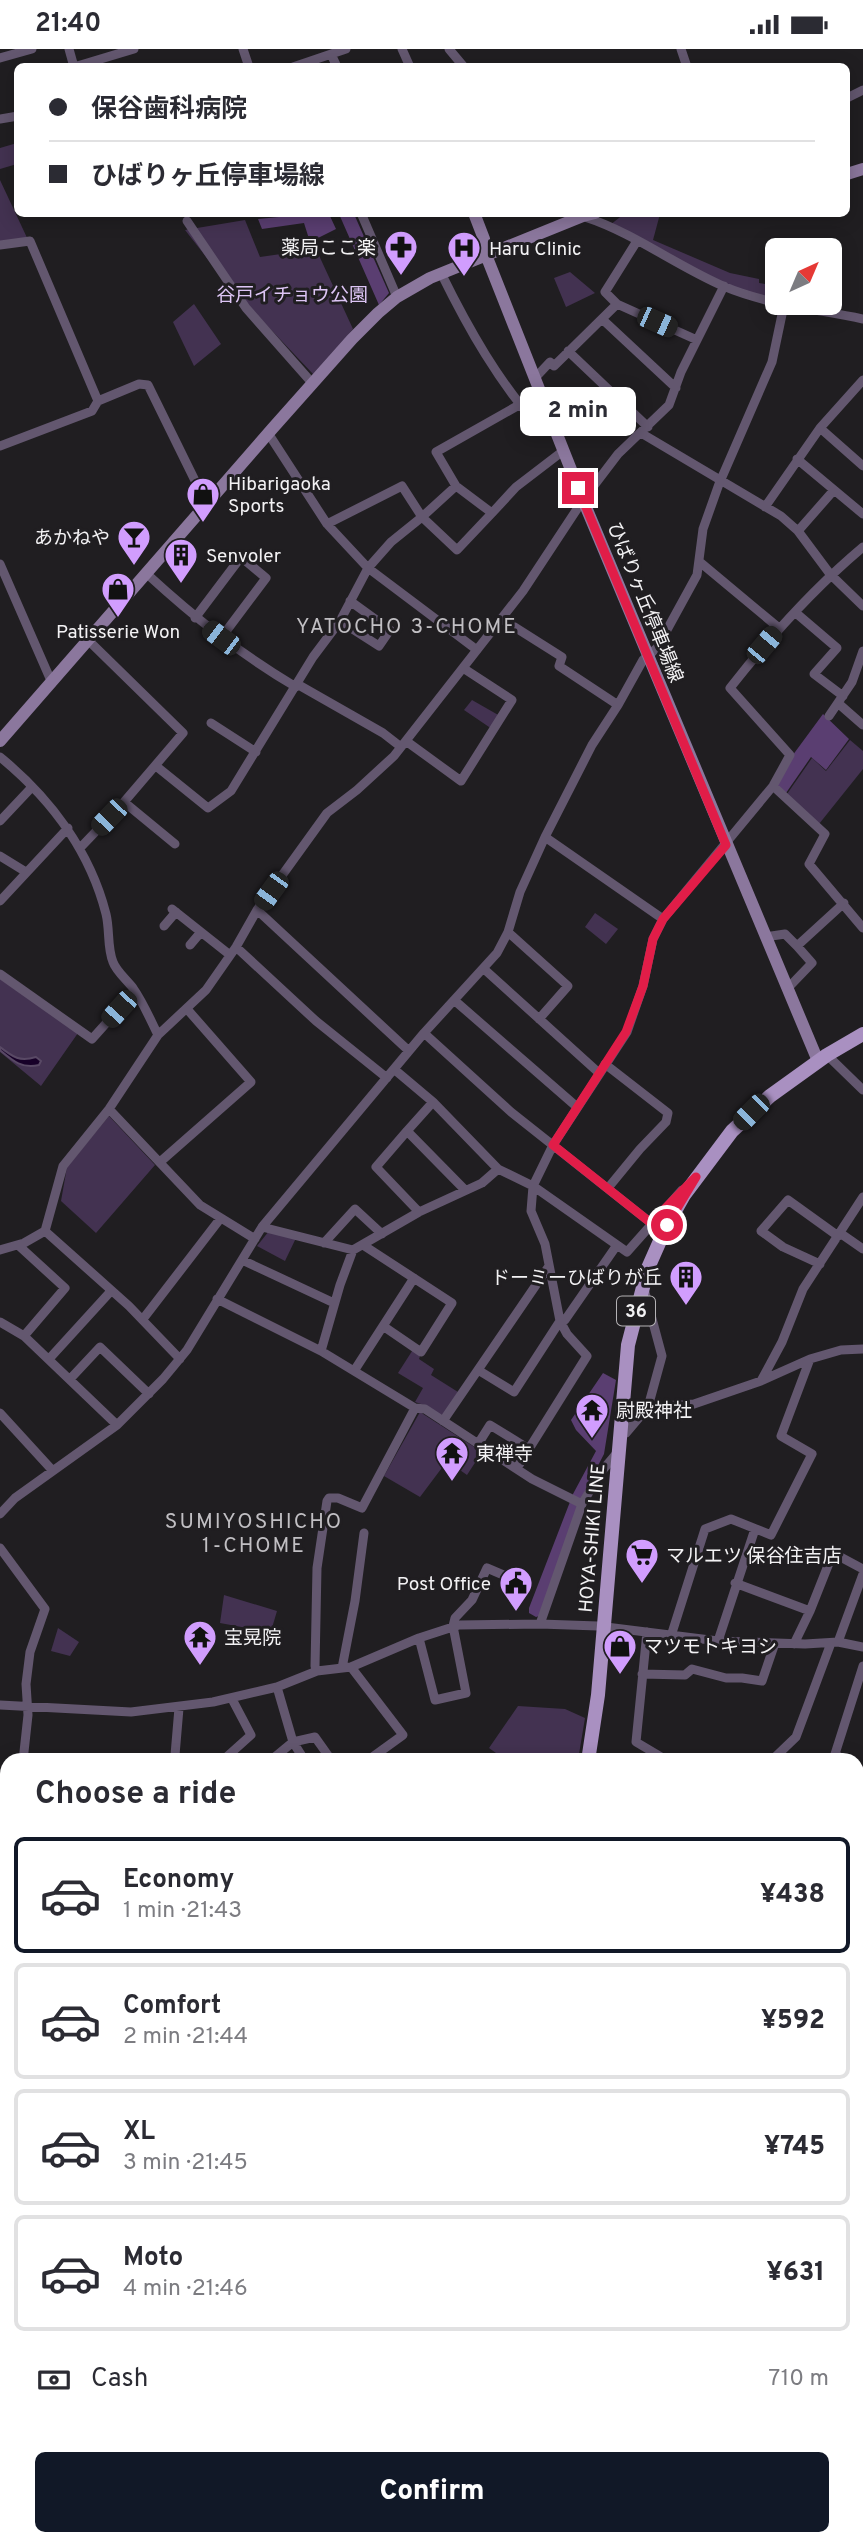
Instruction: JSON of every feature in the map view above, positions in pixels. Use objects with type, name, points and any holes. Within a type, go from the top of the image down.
[{"type":"main road","name":"ひばりヶ丘停車場線","points":[[476,217],[484,239],[486,254],[647,656],[787,989],[822,1058]]},
{"type":"main road","points":[[0,741],[362,328],[397,297],[441,273],[578,217]]},
{"type":"main road","name":"HOYA-SHIKI LINE","points":[[590,1753],[595,1724],[628,1345],[642,1284],[667,1225],[696,1177],[732,1131],[751,1112],[822,1058],[863,1034]]},
{"type":"street","points":[[0,58],[32,49]]},
{"type":"street","points":[[87,63],[134,49]]},
{"type":"street","points":[[305,63],[346,49]]},
{"type":"street","points":[[449,49],[461,63]]},
{"type":"street","points":[[331,54],[335,63]]},
{"type":"street","points":[[363,217],[397,297]]},
{"type":"street","points":[[593,217],[724,286],[765,299]]},
{"type":"street","points":[[187,221],[246,308],[313,384]]},
{"type":"street","points":[[0,245],[30,241],[98,401]]},
{"type":"street","points":[[637,241],[605,292],[617,304],[697,340]]},
{"type":"street","points":[[441,273],[467,324],[519,405],[540,428],[555,429]]},
{"type":"street","points":[[0,1251],[45,1231],[63,1166],[109,1109],[158,1035],[206,990],[257,910],[327,813],[357,790],[404,744],[502,619],[583,500],[618,454],[669,405],[724,286]]},
{"type":"street","points":[[535,378],[550,362],[554,366],[617,304]]},
{"type":"street","points":[[0,1514],[15,1498],[117,1425],[149,1394],[180,1359],[262,1227],[396,1070],[424,1033],[497,953],[508,932],[520,892],[545,837],[592,745],[643,660],[657,648],[697,575],[701,563],[703,529],[772,362],[782,315]]},
{"type":"street","points":[[840,315],[863,319]]},
{"type":"street","points":[[601,319],[676,388]]},
{"type":"street","points":[[568,351],[644,430],[798,531],[830,574],[863,606]]},
{"type":"street","points":[[765,507],[820,428],[863,380]]},
{"type":"street","points":[[0,446],[92,411],[98,401],[139,384],[148,384],[207,505]]},
{"type":"street","points":[[853,390],[863,399]]},
{"type":"street","points":[[492,513],[456,486],[436,453],[519,405]]},
{"type":"street","points":[[820,428],[863,466]]},
{"type":"street","points":[[268,433],[327,524],[368,568],[477,650]]},
{"type":"street","points":[[327,524],[402,486],[422,517],[457,550],[516,487],[563,451]]},
{"type":"street","points":[[797,459],[863,514]]},
{"type":"street","points":[[156,766],[208,808],[231,791],[313,657],[340,621],[368,568],[391,541],[456,486]]},
{"type":"street","points":[[798,531],[834,490]]},
{"type":"street","points":[[517,1468],[587,1356],[559,1321],[545,1244],[531,1211],[533,1186],[553,1145],[626,1032],[643,986],[653,939],[663,919],[773,786],[790,755],[730,688],[779,628],[830,574],[863,547]]},
{"type":"street","points":[[195,618],[241,557],[266,578],[221,638]]},
{"type":"street","points":[[701,563],[779,628]]},
{"type":"street","points":[[0,564],[52,683]]},
{"type":"street","points":[[147,574],[221,638],[296,685],[404,744],[461,781],[512,700],[463,668]]},
{"type":"street","points":[[340,621],[379,646],[390,630],[350,601]]},
{"type":"street","points":[[796,613],[837,647],[814,674],[863,725]]},
{"type":"street","points":[[502,619],[562,657],[559,666],[618,705]]},
{"type":"street","points":[[80,848],[183,733],[89,641]]},
{"type":"street","points":[[829,716],[852,682],[863,651]]},
{"type":"street","points":[[211,723],[256,752]]},
{"type":"street","points":[[0,757],[32,787],[68,828],[80,848],[93,873],[107,916],[113,963],[135,991],[158,1035]]},
{"type":"street","points":[[773,786],[825,834],[809,864],[863,928]]},
{"type":"street","points":[[0,821],[32,787]]},
{"type":"street","points":[[124,802],[175,843]]},
{"type":"street","points":[[0,901],[68,828]]},
{"type":"street","points":[[545,837],[663,919]]},
{"type":"street","points":[[0,856],[26,872]]},
{"type":"street","points":[[797,946],[844,903]]},
{"type":"street","points":[[257,910],[409,1051]]},
{"type":"street","points":[[164,926],[174,911],[201,932],[233,951],[387,1078]]},
{"type":"street","points":[[190,945],[201,932]]},
{"type":"street","points":[[508,932],[568,986],[539,1019]]},
{"type":"street","points":[[765,937],[785,934],[812,963],[787,989]]},
{"type":"street","points":[[484,969],[599,1073]]},
{"type":"street","points":[[0,974],[92,1039],[135,991]]},
{"type":"street","points":[[454,1000],[577,1107]]},
{"type":"street","points":[[160,1162],[251,1082],[187,1009]]},
{"type":"street","points":[[424,1033],[511,1112],[651,1223]]},
{"type":"street","points":[[822,1058],[863,1090]]},
{"type":"street","points":[[605,1065],[668,1113],[666,1122],[608,1188]]},
{"type":"street","points":[[396,1070],[433,1102],[498,1169],[533,1186],[627,1252],[696,1177]]},
{"type":"street","points":[[419,1212],[376,1167],[433,1102]]},
{"type":"street","points":[[109,1109],[200,1205],[255,1239]]},
{"type":"street","points":[[407,1131],[466,1191]]},
{"type":"street","points":[[262,1227],[353,1250],[419,1212],[482,1183],[498,1169]]},
{"type":"street","points":[[761,1381],[782,1342],[803,1289],[863,1197]]},
{"type":"street","points":[[820,1264],[783,1247],[761,1231],[788,1200],[863,1249]]},
{"type":"street","points":[[324,1243],[355,1209],[382,1234]]},
{"type":"street","points":[[142,1319],[220,1219]]},
{"type":"street","points":[[45,1231],[142,1319],[180,1359]]},
{"type":"street","points":[[18,1245],[65,1288],[24,1336]]},
{"type":"street","points":[[363,1245],[452,1303],[421,1352],[383,1326]]},
{"type":"street","points":[[478,1370],[514,1392],[559,1321],[565,1320],[617,1245]]},
{"type":"street","points":[[321,1351],[334,1303],[353,1250]]},
{"type":"street","points":[[242,1260],[334,1303]]},
{"type":"street","points":[[443,1421],[549,1266]]},
{"type":"street","points":[[354,1371],[414,1278]]},
{"type":"street","points":[[619,1435],[626,1433],[648,1407],[662,1356],[642,1284]]},
{"type":"street","points":[[49,1359],[111,1291]]},
{"type":"street","points":[[217,1299],[321,1351],[415,1408],[425,1409],[532,1479],[582,1504]]},
{"type":"street","points":[[0,1322],[24,1336],[71,1378],[117,1425]]},
{"type":"street","points":[[71,1378],[100,1347],[149,1394]]},
{"type":"street","points":[[648,1407],[694,1404],[761,1381],[810,1359],[841,1350],[863,1349]]},
{"type":"street","points":[[671,1636],[705,1529],[731,1519],[771,1535],[812,1454],[781,1436],[810,1359]]},
{"type":"street","points":[[317,1671],[317,1568],[327,1501],[329,1498],[338,1498],[362,1508],[415,1408]]},
{"type":"street","points":[[0,1413],[53,1471]]},
{"type":"street","points":[[478,1444],[490,1425],[529,1449]]},
{"type":"street","points":[[540,1624],[582,1504],[601,1472],[618,1451]]},
{"type":"street","points":[[718,1641],[755,1529]]},
{"type":"street","points":[[364,1533],[346,1667],[403,1735],[378,1753]]},
{"type":"street","points":[[0,1548],[45,1609],[30,1652],[24,1753]]},
{"type":"street","points":[[779,1753],[796,1737],[863,1572],[833,1553],[794,1644]]},
{"type":"street","points":[[419,1638],[435,1700],[466,1693],[453,1626],[455,1618],[472,1600],[487,1568],[508,1577]]},
{"type":"street","points":[[735,1583],[810,1611]]},
{"type":"street","points":[[0,1705],[131,1712],[179,1708],[232,1699],[317,1671],[346,1667],[453,1626],[540,1624],[603,1627],[718,1641],[794,1644],[834,1642],[863,1647]]},
{"type":"street","points":[[647,1632],[636,1742],[655,1753]]},
{"type":"street","points":[[642,1674],[685,1675],[692,1669],[726,1678],[762,1681],[775,1643]]},
{"type":"street","points":[[835,1753],[863,1666]]},
{"type":"street","points":[[277,1686],[293,1742],[300,1753]]},
{"type":"street","points":[[231,1753],[251,1735],[232,1699]]},
{"type":"street","points":[[176,1753],[179,1708]]},
{"type":"street","points":[[280,1753],[293,1742],[315,1737],[326,1753]]},
{"type":"green space","points":[[14,144],[14,165],[0,169],[0,148]]},
{"type":"green space","points":[[0,180],[14,210],[14,217],[17,217],[29,242],[0,242]]},
{"type":"green space","points":[[620,217],[659,217],[653,240],[730,273],[759,279],[759,283],[765,284],[765,300],[723,286],[610,225]]},
{"type":"green space","name":"谷戸イチョウ公園","points":[[245,220],[260,257],[316,249],[353,329],[313,374],[225,281],[185,230]]},
{"type":"green space","points":[[570,272],[595,293],[566,307],[554,278]]},
{"type":"green space","points":[[194,304],[221,344],[194,366],[173,322]]},
{"type":"green space","points":[[472,700],[500,716],[492,729],[464,710]]},
{"type":"green space","points":[[850,740],[863,751],[863,769],[819,824],[787,794],[812,758],[826,771]]},
{"type":"green space","points":[[595,913],[618,929],[606,944],[585,927]]},
{"type":"green space","points":[[0,977],[78,1033],[41,1086],[0,1052]]},
{"type":"green space","points":[[109,1116],[155,1165],[96,1233],[61,1201],[67,1167]]},
{"type":"green space","points":[[269,1231],[296,1238],[285,1261],[257,1246]]},
{"type":"green space","points":[[414,1348],[421,1353],[419,1359],[434,1369],[431,1375],[458,1392],[444,1414],[440,1415],[415,1402],[423,1388],[398,1373]]},
{"type":"green space","points":[[420,1412],[482,1452],[467,1475],[447,1461],[420,1497],[384,1476]]},
{"type":"green space","points":[[224,1595],[277,1611],[269,1638],[247,1628],[220,1623]]},
{"type":"green space","points":[[58,1628],[79,1642],[70,1656],[51,1651]]},
{"type":"green space","points":[[518,1706],[565,1709],[585,1718],[579,1753],[496,1753],[489,1748]]},
{"type":"shaded area","points":[[330,217],[336,229],[310,242],[304,223],[262,229],[258,219]]},
{"type":"shaded area","points":[[340,217],[355,217],[389,293],[379,305]]},
{"type":"shaded area","points":[[823,714],[849,739],[826,770],[811,757],[786,793],[773,782]]},
{"type":"shaded area","points":[[0,1047],[16,1058],[36,1057],[41,1061],[39,1065],[23,1065],[9,1058]]},
{"type":"shaded area","points":[[603,1373],[616,1380],[604,1454],[584,1493],[539,1616],[536,1617],[529,1613],[529,1608],[573,1494],[596,1451],[576,1430],[571,1420]]},
{"type":"place","name":"薬局ここ楽","points":[[401,277]]},
{"type":"place","name":"Haru Clinic","points":[[464,278]]},
{"type":"place","name":"Hibarigaoka Sports","points":[[203,524]]},
{"type":"place","name":"あかねや","points":[[134,567]]},
{"type":"place","name":"Senvoler","points":[[181,585]]},
{"type":"place","name":"Patisserie Won","points":[[118,619]]},
{"type":"place","name":"ドーミーひばりが丘","points":[[686,1307]]},
{"type":"place","name":"尉殿神社","points":[[592,1440]]},
{"type":"place","name":"東禅寺","points":[[452,1483]]},
{"type":"place","name":"マルエツ 保谷住吉店","points":[[642,1585]]},
{"type":"place","name":"Post Office","points":[[516,1613]]},
{"type":"place","name":"宝晃院","points":[[200,1667]]},
{"type":"place","name":"マツモトキヨシ","points":[[620,1676]]},
{"type":"district","name":"YATOCHO 3-CHOME","points":[[407,626]]},
{"type":"district","name":"SUMIYOSHICHO 1-CHOME","points":[[254,1533]]},
{"type":"route","points":[[578,488],[726,845],[663,919],[653,939],[643,986],[626,1032],[553,1145],[651,1223],[696,1177],[667,1225]]}]
